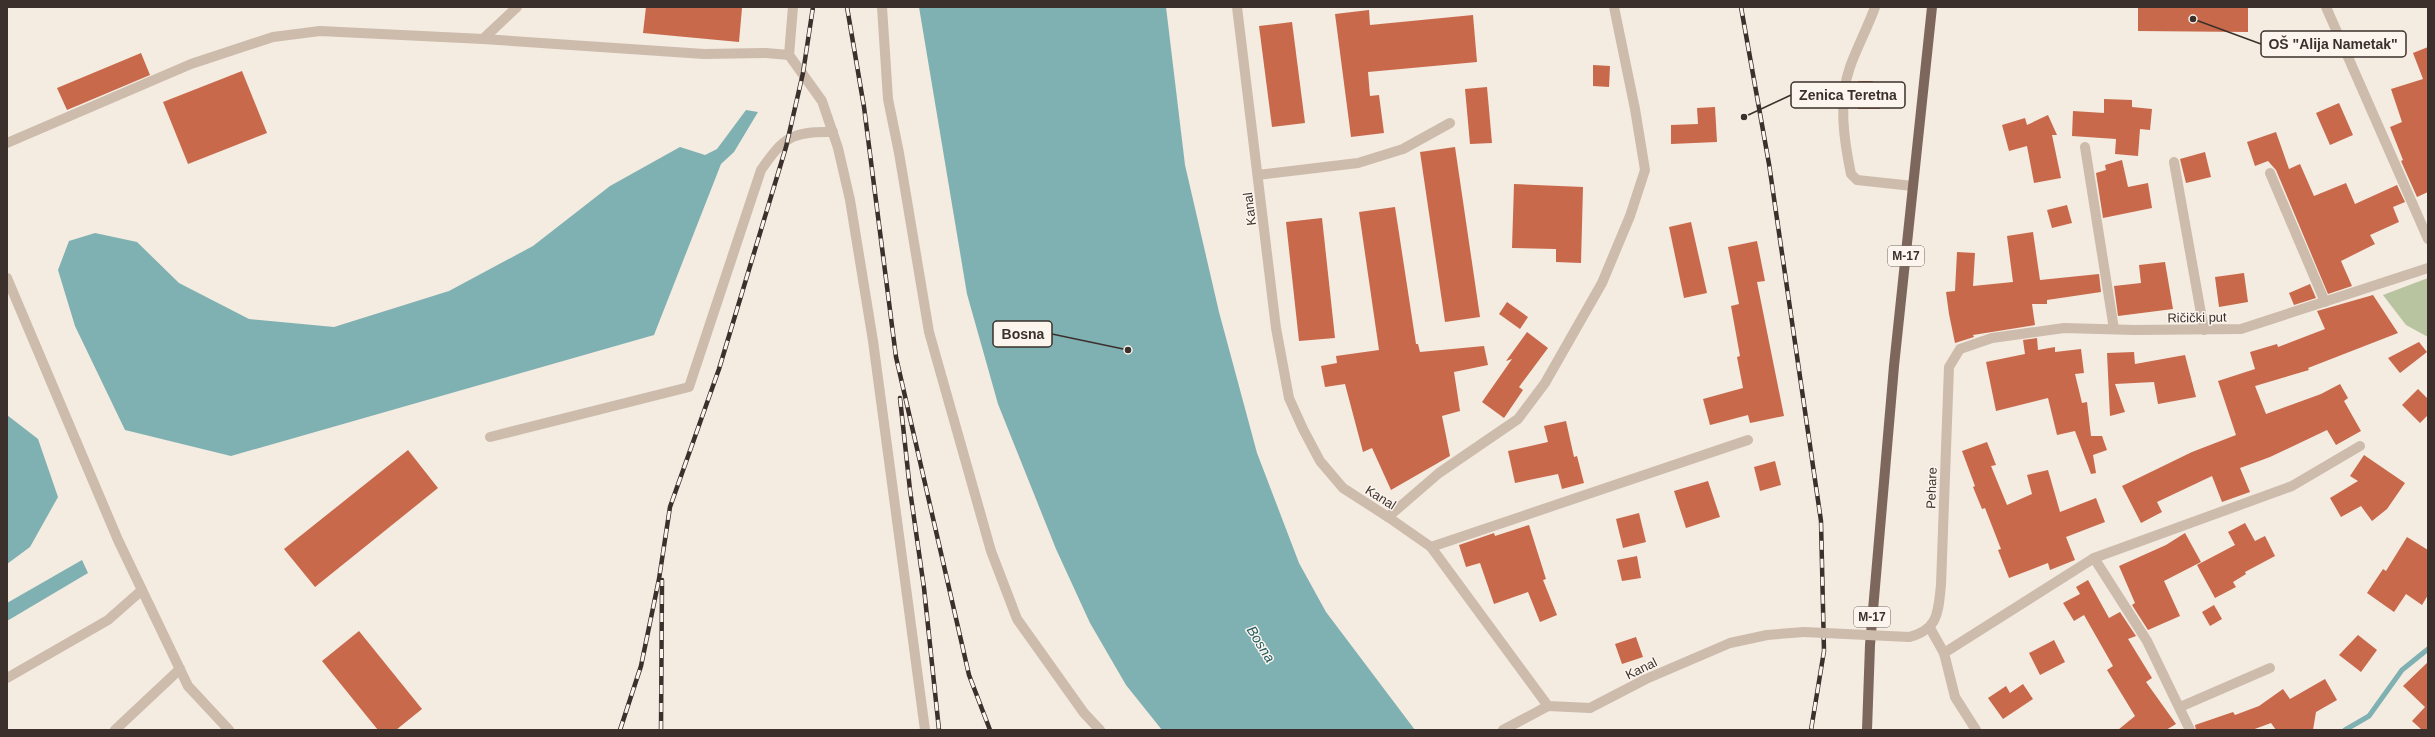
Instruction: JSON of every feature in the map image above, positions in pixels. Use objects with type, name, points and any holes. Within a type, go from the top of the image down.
[{"type":"main road","name":"M-17","points":[[1867,730],[1870,645],[1881,512],[1932,7]]},
{"type":"street","points":[[483,39],[517,7]]},
{"type":"street","points":[[793,7],[789,55],[822,101],[850,200],[873,341],[925,730]]},
{"type":"street","points":[[882,7],[888,99],[899,152],[929,332],[991,551],[1017,619],[1084,713],[1100,730]]},
{"type":"street","name":"Kanal","points":[[1237,7],[1276,328],[1289,398],[1320,461],[1342,488],[1388,516],[1430,547],[1548,706],[1590,708],[1646,679],[1730,643],[1766,635],[1804,632],[1910,637],[1930,628]]},
{"type":"street","points":[[1388,516],[1439,474],[1518,418],[1545,383],[1602,283],[1630,216],[1645,170],[1635,109],[1614,7]]},
{"type":"street","points":[[1875,7],[1849,68],[1844,93],[1844,122],[1850,174],[1857,180],[1913,186]]},
{"type":"street","points":[[2326,7],[2428,239]]},
{"type":"street","points":[[7,143],[191,64],[273,37],[320,31],[483,39],[704,54],[766,53],[789,55]]},
{"type":"street","points":[[1258,175],[1358,163],[1403,149],[1450,123]]},
{"type":"street","points":[[490,437],[689,387],[761,170],[774,151],[788,139],[806,132],[832,132]]},
{"type":"street","points":[[2085,147],[2114,329]]},
{"type":"street","points":[[2174,162],[2204,330]]},
{"type":"street","points":[[2270,173],[2325,302]]},
{"type":"street","name":"Ričički put","points":[[1960,349],[1992,338],[2064,328],[2204,330],[2241,329],[2428,268]]},
{"type":"street","points":[[7,278],[118,540],[188,686],[229,730]]},
{"type":"street","name":"Pehare","points":[[1930,628],[1936,618],[1941,585],[1949,367],[1960,349]]},
{"type":"street","points":[[1430,547],[1748,440]]},
{"type":"street","points":[[1944,653],[2094,558],[2292,486],[2360,446]]},
{"type":"street","points":[[2094,558],[2147,641],[2180,706],[2190,730]]},
{"type":"street","points":[[7,678],[108,620],[142,590]]},
{"type":"street","points":[[1930,628],[1944,653],[1955,697],[1976,730]]},
{"type":"street","points":[[2180,706],[2270,668]]},
{"type":"street","points":[[115,730],[180,669]]},
{"type":"street","points":[[1504,730],[1548,706]]},
{"type":"green space","points":[[2428,278],[2428,337],[2406,325],[2383,295]]},
{"type":"water","points":[[919,7],[1166,7],[1185,165],[1219,312],[1257,453],[1299,563],[1326,612],[1415,730],[1162,730],[1126,685],[1090,623],[1056,549],[998,404],[967,294]]},
{"type":"water","points":[[746,110],[758,112],[734,152],[721,164],[654,335],[231,456],[125,430],[75,326],[58,270],[69,241],[95,233],[137,242],[179,283],[249,319],[334,327],[449,291],[533,246],[610,186],[680,147],[705,155],[717,149]]},
{"type":"water","points":[[7,415],[38,439],[58,497],[30,547],[7,564]]},
{"type":"water","points":[[82,560],[88,573],[7,621],[7,603]]},
{"type":"building","points":[[646,7],[742,8],[739,42],[643,33]]},
{"type":"building","points":[[2138,7],[2248,7],[2248,32],[2138,31]]},
{"type":"building","points":[[1369,10],[1370,25],[1473,15],[1477,62],[1368,72],[1370,96],[1379,95],[1384,133],[1351,137],[1335,14]]},
{"type":"building","points":[[1292,22],[1305,123],[1272,127],[1259,26]]},
{"type":"building","points":[[2428,47],[2428,192],[2417,197],[2401,161],[2403,160],[2390,127],[2402,122],[2391,89],[2423,79],[2413,53]]},
{"type":"building","points":[[141,53],[150,75],[67,110],[57,88]]},
{"type":"building","points":[[1593,65],[1610,66],[1609,87],[1593,86]]},
{"type":"building","points":[[242,71],[267,133],[188,164],[163,102]]},
{"type":"building","points":[[1858,81],[1873,81],[1873,91],[1880,91],[1880,109],[1858,109]]},
{"type":"building","points":[[1487,87],[1492,143],[1470,144],[1465,89]]},
{"type":"building","points":[[2104,99],[2132,100],[2132,107],[2152,109],[2150,130],[2140,129],[2138,156],[2115,154],[2116,139],[2072,136],[2073,111],[2104,113]]},
{"type":"building","points":[[2339,103],[2353,135],[2330,145],[2316,113]]},
{"type":"building","points":[[1715,107],[1717,142],[1671,144],[1671,125],[1698,124],[1697,108]]},
{"type":"building","points":[[2048,115],[2057,135],[2052,135],[2061,178],[2034,183],[2027,146],[2009,151],[2002,125],[2025,118],[2027,125]]},
{"type":"building","points":[[2276,132],[2289,169],[2300,164],[2314,196],[2346,183],[2355,204],[2397,185],[2405,202],[2393,207],[2399,222],[2370,235],[2375,244],[2341,261],[2352,286],[2328,294],[2276,170],[2268,161],[2255,166],[2247,142]]},
{"type":"building","points":[[1455,147],[1480,317],[1445,322],[1420,152]]},
{"type":"building","points":[[2205,152],[2211,177],[2186,183],[2180,159]]},
{"type":"building","points":[[2122,160],[2128,187],[2148,183],[2152,208],[2103,218],[2096,173],[2106,170],[2105,165]]},
{"type":"building","points":[[1514,184],[1583,187],[1581,263],[1556,262],[1556,249],[1512,248]]},
{"type":"building","points":[[2067,205],[2072,223],[2052,228],[2047,210]]},
{"type":"building","points":[[1395,207],[1416,344],[1418,344],[1420,352],[1484,346],[1488,365],[1454,372],[1460,411],[1442,416],[1450,456],[1391,490],[1372,448],[1363,452],[1345,384],[1325,387],[1321,366],[1337,363],[1336,356],[1379,350],[1359,212]]},
{"type":"building","points":[[1322,218],[1335,338],[1299,341],[1286,222]]},
{"type":"building","points":[[1691,222],[1707,293],[1684,298],[1669,227]]},
{"type":"building","points":[[2033,232],[2040,280],[2099,274],[2101,292],[2047,300],[2047,304],[2032,304],[2035,325],[1973,335],[1974,337],[1955,343],[1946,292],[1955,291],[1957,252],[1975,253],[1973,286],[2013,282],[2007,236]]},
{"type":"building","points":[[1757,241],[1765,281],[1757,282],[1784,416],[1750,423],[1748,415],[1710,425],[1703,399],[1743,388],[1737,357],[1740,356],[1731,306],[1739,304],[1728,247]]},
{"type":"building","points":[[2165,262],[2173,309],[2118,316],[2114,286],[2141,283],[2139,265]]},
{"type":"building","points":[[2244,273],[2248,302],[2219,307],[2215,277]]},
{"type":"building","points":[[2310,284],[2316,298],[2294,305],[2289,293]]},
{"type":"building","points":[[2373,295],[2398,333],[2308,368],[2309,370],[2255,386],[2266,414],[2321,394],[2340,384],[2348,398],[2344,401],[2361,431],[2336,445],[2327,430],[2270,457],[2240,468],[2250,492],[2222,502],[2212,476],[2157,502],[2162,512],[2141,523],[2122,486],[2192,452],[2236,435],[2218,381],[2255,369],[2250,352],[2277,344],[2278,347],[2325,329],[2317,311]]},
{"type":"building","points":[[1507,302],[1528,317],[1520,329],[1499,314]]},
{"type":"building","points":[[1527,332],[1548,348],[1519,387],[1523,390],[1504,418],[1482,402],[1512,359],[1506,361]]},
{"type":"building","points":[[2037,338],[2038,350],[2055,347],[2055,352],[2081,349],[2084,373],[2075,374],[2082,403],[2087,402],[2091,436],[2102,436],[2107,450],[2093,455],[2096,473],[2091,474],[2075,431],[2057,435],[2048,398],[1996,411],[1986,362],[2025,354],[2023,340]]},
{"type":"building","points":[[2419,342],[2427,352],[2400,373],[2388,358]]},
{"type":"building","points":[[2134,352],[2135,364],[2185,355],[2196,397],[2158,404],[2154,382],[2115,384],[2125,412],[2110,416],[2107,353]]},
{"type":"building","points":[[2418,389],[2428,399],[2428,415],[2420,423],[2402,405]]},
{"type":"building","points":[[1566,421],[1574,457],[1577,456],[1584,483],[1562,489],[1558,474],[1515,483],[1508,451],[1548,442],[1544,426]]},
{"type":"building","points":[[1987,442],[1996,465],[1991,466],[2007,505],[2032,494],[2027,475],[2048,470],[2060,512],[2096,498],[2105,522],[2066,537],[2075,560],[2050,570],[2048,563],[2009,578],[1998,550],[2001,549],[1985,508],[1982,509],[1973,487],[1975,486],[1962,451]]},
{"type":"building","points":[[408,450],[438,488],[315,587],[284,549]]},
{"type":"building","points":[[2364,455],[2405,483],[2387,509],[2372,521],[2361,506],[2341,517],[2330,498],[2358,481],[2350,476]]},
{"type":"building","points":[[1775,461],[1781,485],[1760,491],[1754,467]]},
{"type":"building","points":[[1708,481],[1720,517],[1686,528],[1674,491]]},
{"type":"building","points":[[1639,513],[1646,542],[1623,548],[1616,519]]},
{"type":"building","points":[[2245,523],[2255,541],[2265,536],[2275,556],[2245,572],[2246,574],[2233,582],[2236,587],[2215,598],[2197,565],[2235,545],[2228,532]]},
{"type":"building","points":[[1529,525],[1546,579],[1543,580],[1557,615],[1540,622],[1528,592],[1494,604],[1480,563],[1466,567],[1459,545],[1494,533],[1495,536]]},
{"type":"building","points":[[2185,533],[2201,562],[2164,581],[2180,616],[2148,630],[2132,605],[2135,603],[2119,566],[2166,545]]},
{"type":"building","points":[[2407,537],[2428,550],[2428,595],[2422,605],[2406,594],[2394,612],[2367,593],[2383,569],[2386,571]]},
{"type":"building","points":[[1637,556],[1641,578],[1622,581],[1617,560]]},
{"type":"building","points":[[2088,580],[2109,618],[2120,612],[2136,636],[2128,639],[2152,678],[2146,682],[2176,724],[2166,730],[2118,730],[2135,716],[2107,670],[2113,666],[2084,615],[2074,621],[2063,603],[2080,594],[2076,587]]},
{"type":"building","points":[[2214,605],[2222,619],[2210,626],[2202,612]]},
{"type":"building","points":[[359,631],[422,709],[396,730],[378,730],[322,661]]},
{"type":"building","points":[[2358,635],[2377,650],[2361,672],[2339,655]]},
{"type":"building","points":[[1636,637],[1643,657],[1622,664],[1615,644]]},
{"type":"building","points":[[2054,640],[2065,662],[2040,675],[2029,653]]},
{"type":"building","points":[[2428,662],[2428,730],[2422,730],[2412,721],[2425,707],[2403,686]]},
{"type":"building","points":[[2325,679],[2337,700],[2316,712],[2313,730],[2276,730],[2271,723],[2252,730],[2196,730],[2195,725],[2233,712],[2235,715],[2259,706],[2283,689],[2290,699]]},
{"type":"building","points":[[2023,684],[2033,699],[2003,719],[1988,698],[2006,686],[2010,693]]},
{"type":"waterway","points":[[2345,730],[2369,716],[2402,670],[2428,649]]},
{"type":"railway","points":[[620,730],[641,666],[659,579],[670,507],[719,369],[786,147],[803,73],[813,7]]},
{"type":"railway","points":[[847,7],[864,107],[896,357],[969,675],[990,730]]},
{"type":"railway","points":[[1741,7],[1769,164],[1821,521],[1824,651],[1811,730]]},
{"type":"railway","points":[[900,398],[910,490],[924,588],[939,730]]},
{"type":"railway","points":[[661,730],[662,580]]},
{"type":"place","name":"OŠ \"Alija Nametak\"","points":[[2193,19]]},
{"type":"place","name":"Zenica Teretna","points":[[1744,117]]},
{"type":"place","name":"Bosna","points":[[1128,350]]}]
